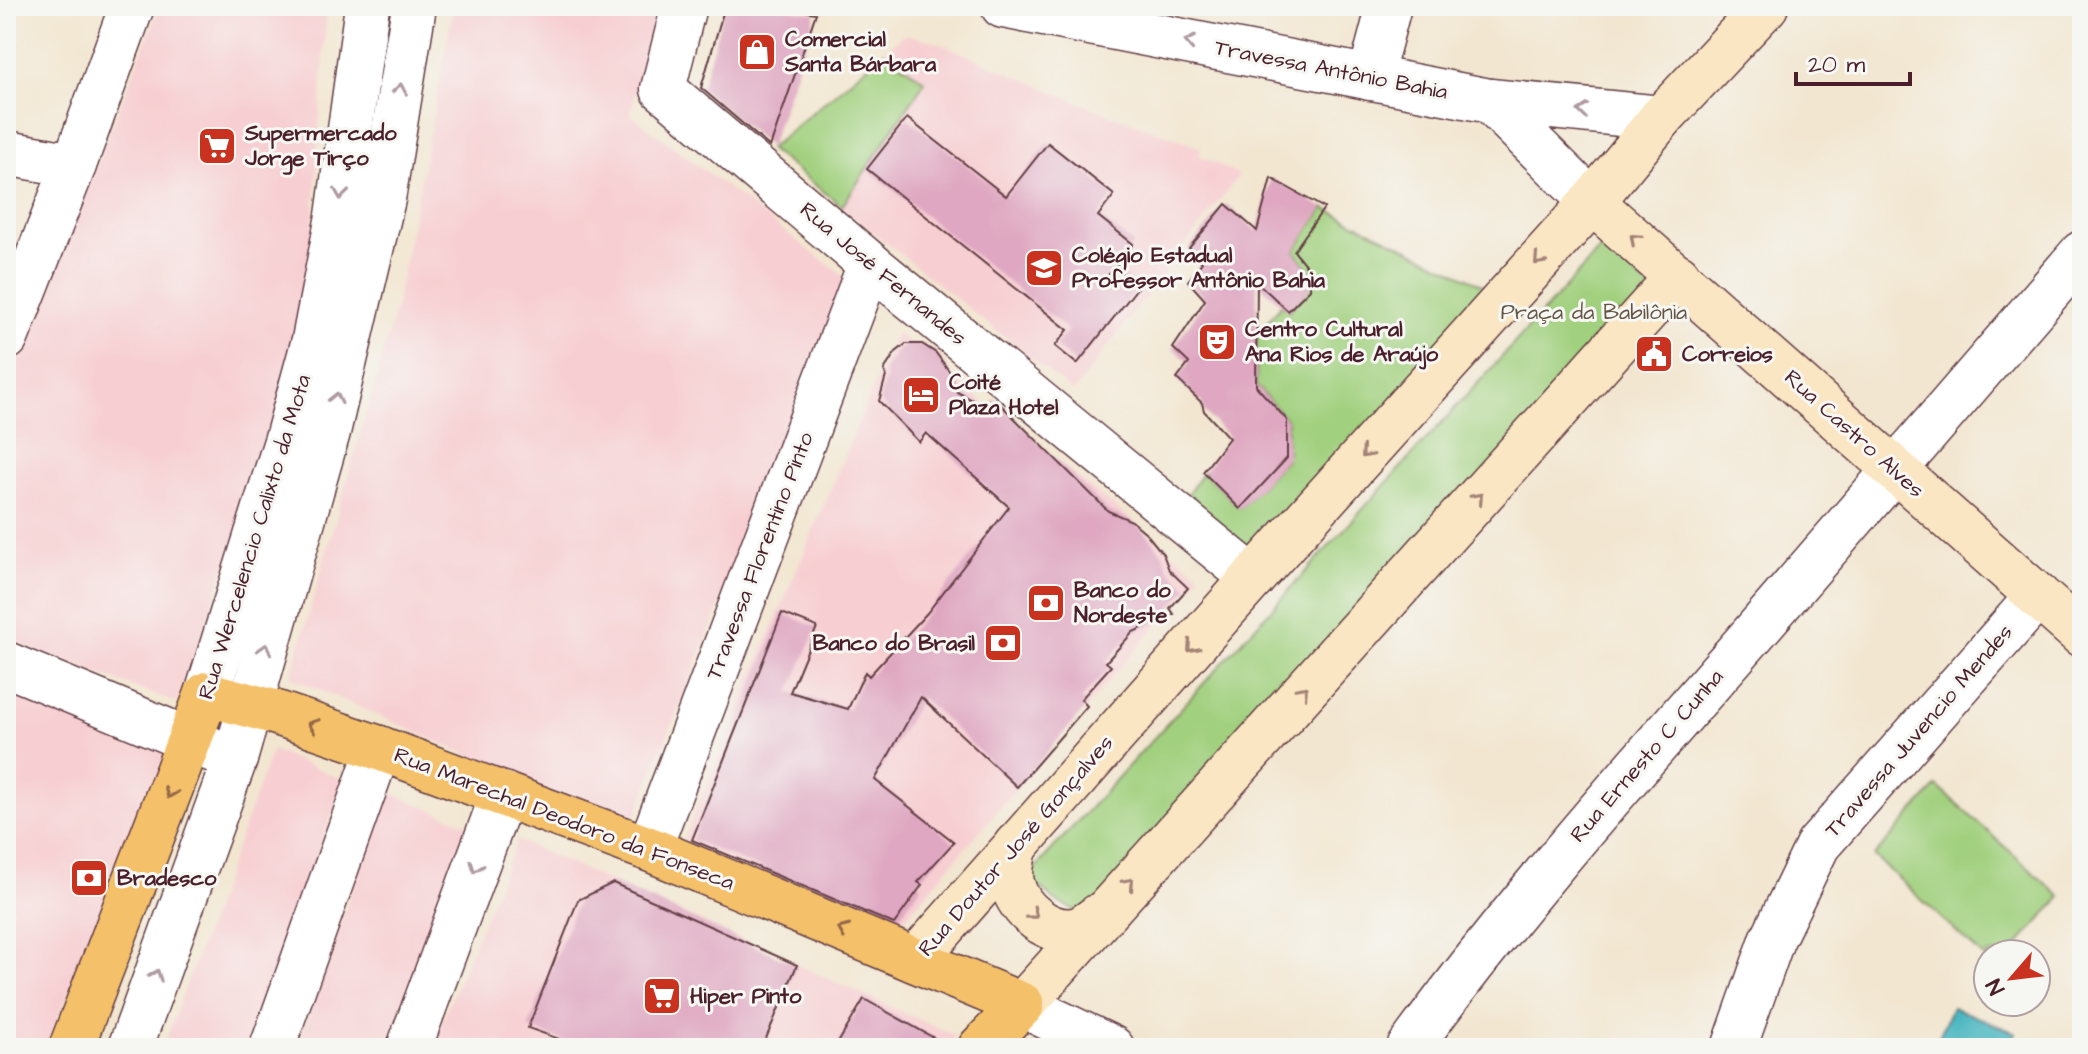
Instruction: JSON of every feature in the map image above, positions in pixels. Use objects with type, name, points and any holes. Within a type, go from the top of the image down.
[{"type":"main road","name":"Rua Doutor José Gonçalves","points":[[1022,1005],[915,960],[1592,202],[1661,118],[1766,6]]},
{"type":"main road","name":"Rua Castro Alves","points":[[1592,202],[2082,635]]},
{"type":"main road","points":[[980,1048],[1678,276]]},
{"type":"main road","name":"Rua Marechal Deodoro da Fonseca","points":[[207,694],[274,712],[503,794],[649,849],[915,960]]},
{"type":"main road","name":"Rua Wercelencio Calixto da Mota","points":[[71,1048],[207,694]]},
{"type":"main road","points":[[1016,845],[1011,862],[1011,880],[1021,905],[1059,930],[1077,929],[1100,915]]},
{"type":"street","points":[[6,338],[132,6]]},
{"type":"street","name":"Rua Wercelencio Calixto da Mota","points":[[207,694],[284,450],[314,340],[338,216],[367,6]]},
{"type":"street","name":"Rua Wercelencio Calixto da Mota","points":[[130,1048],[235,759],[328,432],[383,199],[414,6]]},
{"type":"street","name":"Rua José Fernandes","points":[[684,6],[663,89],[870,264],[1253,578]]},
{"type":"street","name":"Travessa Antônio Bahia","points":[[1003,6],[1490,101],[1661,118]]},
{"type":"street","points":[[1370,78],[1389,6]]},
{"type":"street","points":[[1490,101],[1592,202]]},
{"type":"street","points":[[6,153],[74,165]]},
{"type":"street","name":"Rua Ernesto C Cunha","points":[[1409,1048],[1463,974],[1604,804],[1896,472],[2082,253]]},
{"type":"street","name":"Travessa Florentino Pinto","points":[[649,849],[870,264]]},
{"type":"street","name":"Travessa Juvencio Mendes","points":[[1734,1048],[1772,940],[1818,845],[2038,596]]},
{"type":"street","points":[[6,664],[235,759]]},
{"type":"street","points":[[272,1048],[379,748]]},
{"type":"street","points":[[409,1048],[503,794]]},
{"type":"street","points":[[1022,1005],[1112,1048]]},
{"type":"shaded area","points":[[160,6],[327,6],[306,336],[177,703],[6,639],[6,393]]},
{"type":"shaded area","points":[[454,6],[656,6],[630,114],[850,281],[631,827],[291,677],[396,307]]},
{"type":"shaded area","name":"Colégio Estadual Professor Antônio Bahia","points":[[905,34],[934,41],[1094,109],[1201,148],[1199,156],[1239,175],[1073,392],[769,149]]},
{"type":"shaded area","points":[[896,333],[1200,575],[893,932],[683,841]]},
{"type":"shaded area","points":[[6,687],[171,752],[45,1048],[6,1048]]},
{"type":"shaded area","points":[[272,750],[344,780],[248,1048],[163,1048]]},
{"type":"shaded area","points":[[386,791],[471,826],[385,1048],[297,1048]]},
{"type":"shaded area","points":[[517,840],[956,1036],[944,1048],[431,1048]]},
{"type":"green space","points":[[884,52],[925,81],[842,206],[769,149]]},
{"type":"green space","points":[[1324,208],[1501,294],[1258,566],[1186,497],[1203,472],[1240,508],[1287,458],[1287,420],[1256,386],[1257,335],[1281,305],[1289,311],[1309,289],[1311,271],[1294,251]]},
{"type":"green space","name":"Praça da Babilônia","points":[[1604,245],[1659,297],[1086,916],[1054,900],[1028,876]]},
{"type":"green space","points":[[1937,786],[2061,897],[2024,938],[1972,938],[1972,946],[1874,856]]},
{"type":"water","points":[[1952,1007],[1972,1015],[1972,1018],[2016,1033],[2009,1048],[1934,1048]]},
{"type":"building","name":"Comercial Santa Bárbara","points":[[725,6],[773,6],[816,13],[770,147],[701,88]]},
{"type":"building","points":[[907,118],[1006,196],[1048,143],[1114,195],[1098,216],[1133,244],[1106,278],[1109,280],[1117,270],[1138,287],[1077,364],[1055,346],[1068,330],[867,169]]},
{"type":"building","name":"Centro Cultural Ana Rios de Araújo","points":[[1271,178],[1324,208],[1294,251],[1311,272],[1310,289],[1288,311],[1257,282],[1256,386],[1287,420],[1287,458],[1240,509],[1203,472],[1229,438],[1204,411],[1202,403],[1177,379],[1189,363],[1173,348],[1205,300],[1188,281],[1202,262],[1189,248],[1226,204],[1257,231]]},
{"type":"building","points":[[906,344],[922,344],[936,353],[949,371],[957,392],[987,408],[995,399],[1108,511],[1132,521],[1146,533],[1163,554],[1169,570],[1188,588],[1170,608],[1174,614],[1133,632],[1106,662],[1111,666],[1081,699],[1087,706],[1017,787],[921,697],[875,780],[954,842],[918,882],[922,885],[894,924],[692,840],[782,613],[817,627],[790,692],[848,709],[865,672],[869,676],[927,613],[1009,507],[926,433],[919,442],[879,401],[886,376],[884,370],[896,352]]},
{"type":"building","name":"Hiper Pinto","points":[[613,883],[797,965],[762,1048],[584,1048],[528,1028],[578,900]]},
{"type":"building","points":[[864,999],[952,1048],[835,1048]]},
{"type":"place","name":"Comercial Santa Bárbara","points":[[757,52]]},
{"type":"place","name":"Supermercado Jorge Tirço","points":[[217,146]]},
{"type":"place","name":"Colégio Estadual Professor Antônio Bahia","points":[[1044,268]]},
{"type":"place","name":"Centro Cultural Ana Rios de Araújo","points":[[1217,342]]},
{"type":"place","name":"Correios","points":[[1654,354]]},
{"type":"place","name":"Coité Plaza Hotel","points":[[921,395]]},
{"type":"place","name":"Banco do Nordeste","points":[[1046,603]]},
{"type":"place","name":"Banco do Brasil","points":[[1003,643]]},
{"type":"place","name":"Bradesco","points":[[89,878]]},
{"type":"place","name":"Hiper Pinto","points":[[662,996]]}]
